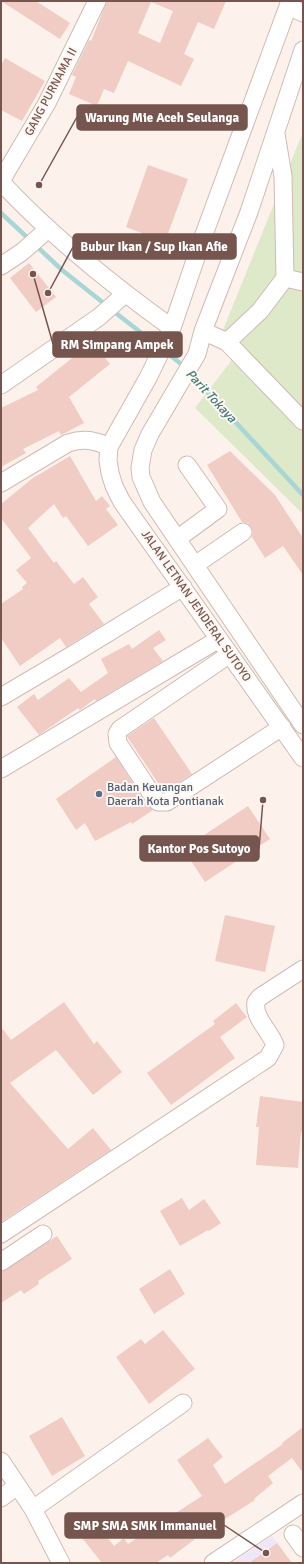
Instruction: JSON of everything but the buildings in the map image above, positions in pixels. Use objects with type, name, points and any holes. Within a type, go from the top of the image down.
[{"type":"street","name":"GANG PURNAMA II","points":[[1,181],[47,102],[97,1]]},
{"type":"street","points":[[1,483],[68,443],[79,440],[92,440],[109,447],[149,376],[170,332],[206,229],[294,7]]},
{"type":"street","name":"JALAN LETNAN JENDERAL SUTOYO","points":[[303,50],[260,178],[203,332],[197,354],[150,434],[143,450],[140,468],[146,490],[176,539],[303,725]]},
{"type":"street","points":[[227,342],[260,311],[285,278],[283,176],[276,132]]},
{"type":"street","points":[[260,178],[283,176]]},
{"type":"street","points":[[1,181],[42,234],[120,299],[170,332]]},
{"type":"street","points":[[1,266],[22,252],[42,234]]},
{"type":"street","points":[[285,278],[303,282]]},
{"type":"street","points":[[1,385],[100,317],[120,299]]},
{"type":"street","points":[[203,332],[227,342],[303,421]]},
{"type":"street","name":"JALAN LETNAN JENDERAL SUTOYO","points":[[109,447],[108,460],[114,486],[122,502],[183,586],[303,758]]},
{"type":"street","points":[[176,539],[218,509],[187,465]]},
{"type":"street","points":[[194,565],[243,532]]},
{"type":"street","points":[[1,697],[183,586]]},
{"type":"street","points":[[1,769],[220,639]]},
{"type":"street","points":[[230,654],[120,729],[117,734],[118,743],[155,799],[158,802],[167,802],[282,727]]},
{"type":"street","points":[[1,1234],[268,1058],[273,1052],[275,1045],[255,1012],[256,1002],[260,997],[303,969]]},
{"type":"street","points":[[1,1262],[44,1234]]},
{"type":"street","points":[[33,1509],[183,1403]]},
{"type":"street","points":[[1,1461],[33,1509],[61,1563]]},
{"type":"street","points":[[1,1498],[17,1486]]},
{"type":"street","points":[[213,1563],[303,1503]]},
{"type":"street","points":[[293,1534],[303,1548]]},
{"type":"shaded area","points":[[272,1536],[292,1563],[232,1563]]},
{"type":"green space","points":[[303,132],[303,514],[195,408],[231,361],[223,330]]},
{"type":"waterway","name":"Parit Tokaya","points":[[1,213],[62,270],[106,305]]},
{"type":"waterway","name":"Parit Tokaya","points":[[112,310],[185,367]]},
{"type":"waterway","name":"Parit Tokaya","points":[[190,373],[303,495]]},
{"type":"place","name":"Warung Mie Aceh Seulanga","points":[[39,185]]},
{"type":"place","name":"RM Simpang Ampek","points":[[33,274]]},
{"type":"place","name":"Bubur Ikan / Sup Ikan Afie","points":[[48,293]]},
{"type":"place","name":"Badan Keuangan Daerah Kota Pontianak","points":[[99,794]]},
{"type":"place","name":"Kantor Pos Sutoyo","points":[[263,800]]},
{"type":"place","name":"SMP SMA SMK Immanuel","points":[[266,1553]]}]
